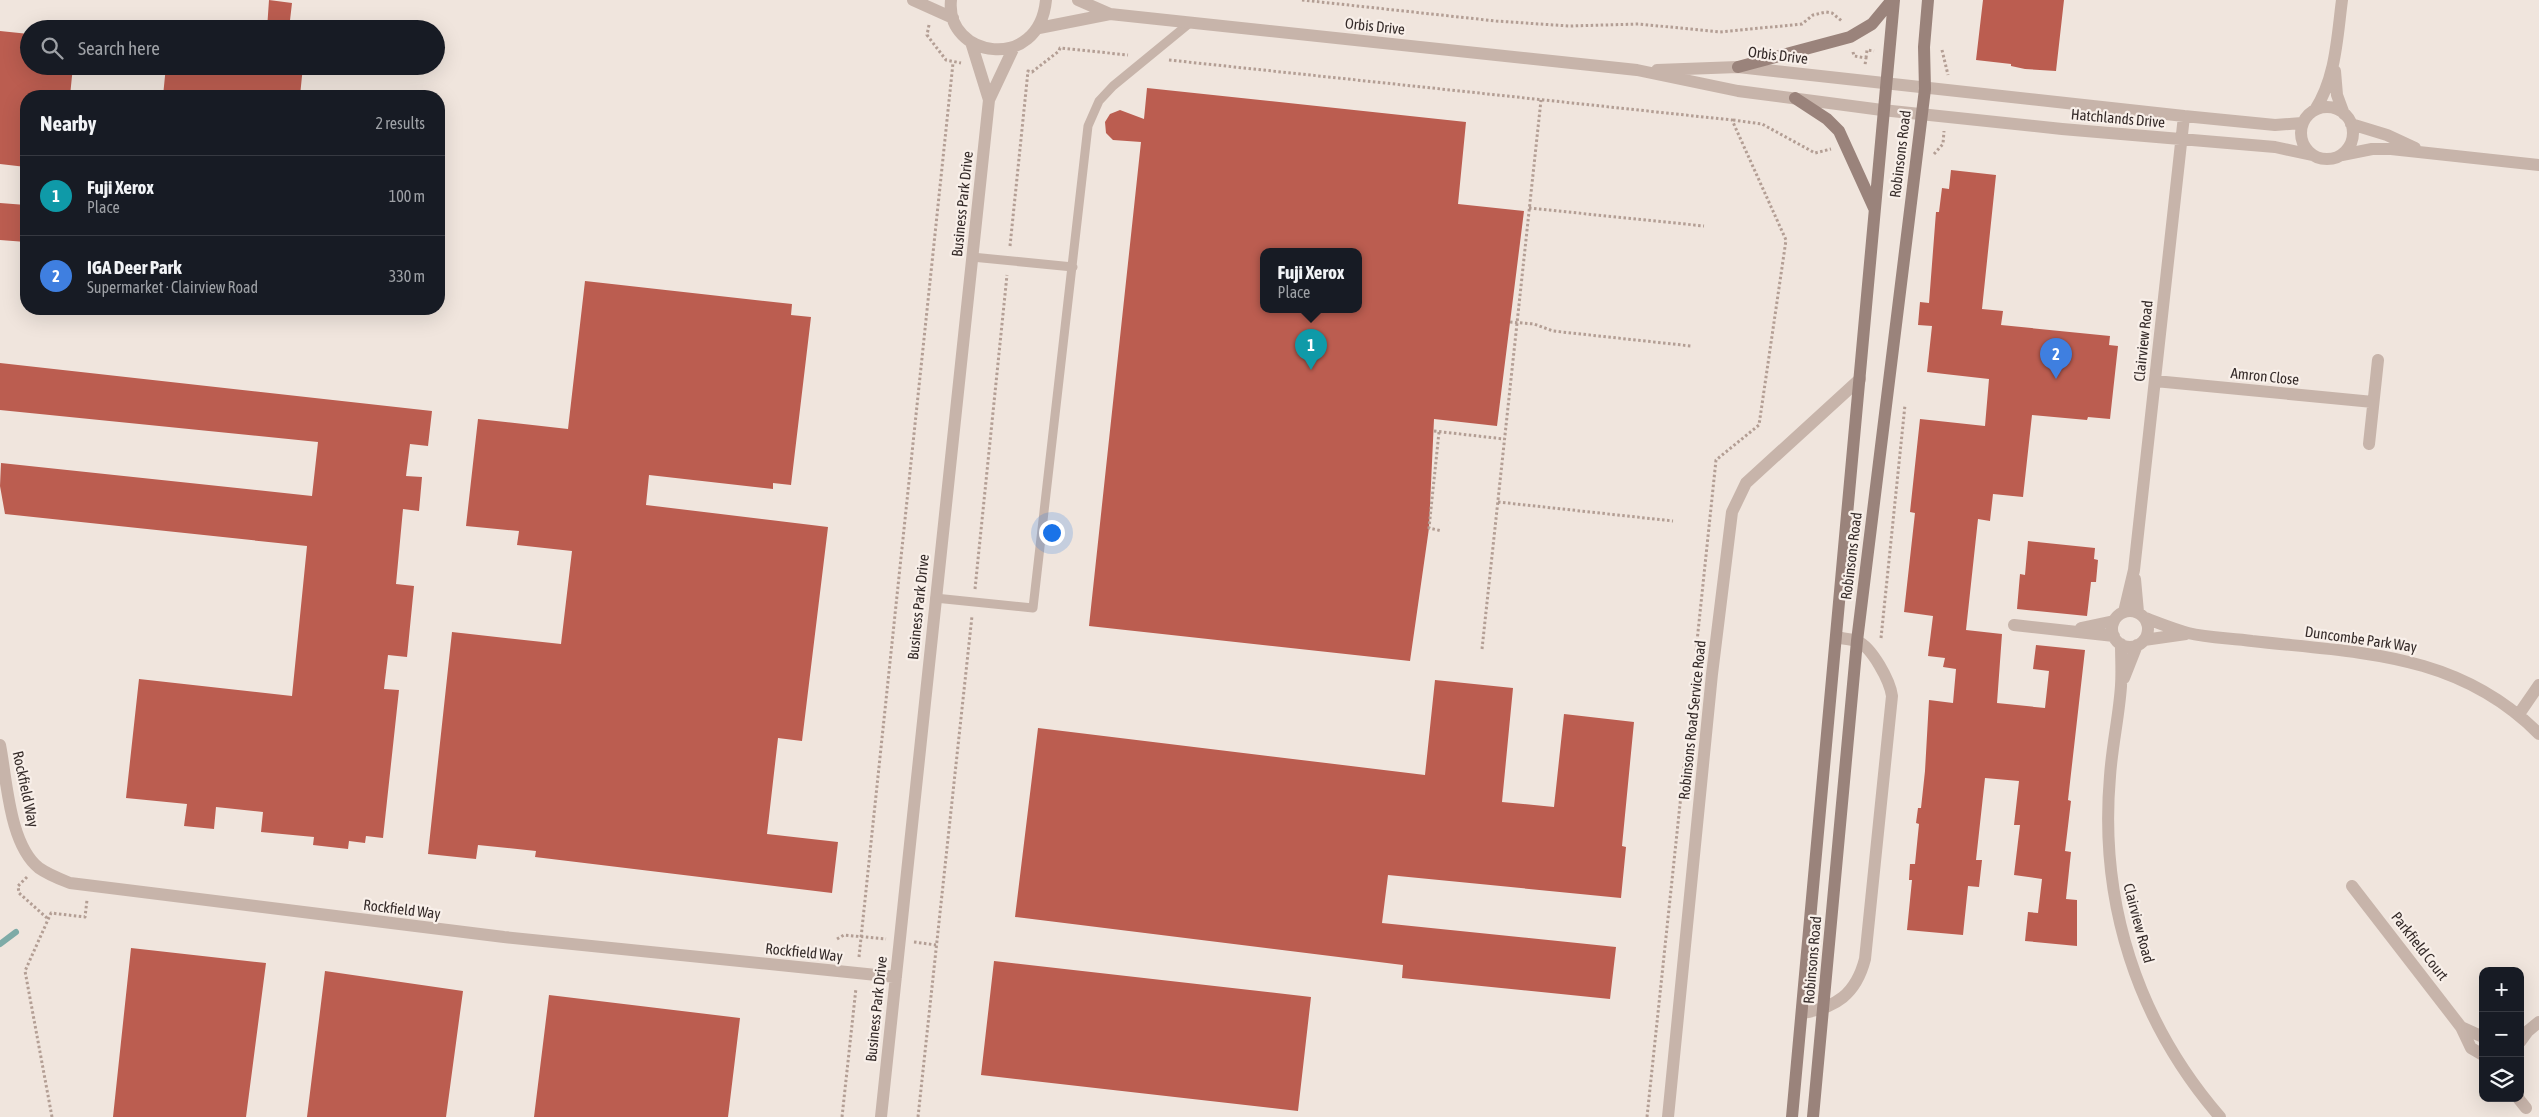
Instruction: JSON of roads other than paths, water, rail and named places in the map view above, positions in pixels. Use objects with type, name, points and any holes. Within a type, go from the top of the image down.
[{"type":"main road","points":[[1738,67],[1850,37],[1872,24],[1893,0]]},
{"type":"main road","name":"Robinsons Road","points":[[1792,1117],[1837,637],[1893,0]]},
{"type":"main road","name":"Robinsons Road","points":[[1813,1117],[1857,641],[1924,89],[1924,47],[1928,0]]},
{"type":"main road","points":[[1795,98],[1826,119],[1839,131],[1874,208]]},
{"type":"street","points":[[912,0],[953,18]]},
{"type":"street","points":[[951,0],[953,18],[960,31],[971,42],[985,48],[999,50],[1014,47],[1028,40],[1039,28],[1045,14],[1046,0]]},
{"type":"street","name":"Orbis Drive","points":[[1078,0],[1110,14]]},
{"type":"street","points":[[2342,0],[2334,64],[2325,95],[2315,110],[2302,123],[2300,137],[2312,155],[2327,160],[2372,149],[2422,151],[2539,165]]},
{"type":"street","name":"Orbis Drive","points":[[1039,28],[1110,14],[1637,70],[1738,91],[1882,110]]},
{"type":"street","name":"Business Park Drive","points":[[971,42],[989,100]]},
{"type":"street","name":"Business Park Drive","points":[[881,1117],[989,100],[1014,47]]},
{"type":"street","points":[[2334,64],[2337,95],[2348,119],[2352,141],[2342,155]]},
{"type":"street","name":"Orbis Drive","points":[[1637,70],[1738,67],[1924,89]]},
{"type":"street","name":"Hatchlands Drive","points":[[1924,89],[2275,125],[2302,123]]},
{"type":"street","points":[[2315,110],[2331,107],[2348,119],[2422,151]]},
{"type":"street","name":"Hatchlands Drive","points":[[1882,110],[2062,129],[2274,147],[2312,155]]},
{"type":"street","name":"Clairview Road","points":[[2124,612],[2134,570],[2184,116]]},
{"type":"street","points":[[2369,444],[2378,360]]},
{"type":"street","name":"Robinsons Road Service Road","points":[[1668,1117],[1712,674],[1732,512],[1737,499],[1750,478],[1860,379]]},
{"type":"street","name":"Amron Close","points":[[2155,381],[2372,402]]},
{"type":"street","name":"Clairview Road","points":[[2134,570],[2142,615]]},
{"type":"street","points":[[2014,626],[2066,631],[2140,643],[2148,629],[2142,615],[2124,612],[2114,621],[2066,631]]},
{"type":"street","name":"Duncombe Park Way","points":[[2142,615],[2188,633],[2393,657],[2419,663],[2462,680],[2519,714],[2539,734]]},
{"type":"street","points":[[2114,621],[2117,640]]},
{"type":"street","name":"Duncombe Park Way","points":[[2140,643],[2188,633]]},
{"type":"street","points":[[1802,1013],[1824,1010],[1856,985],[1865,959],[1892,696],[1890,685],[1866,647],[1857,641],[1837,637]]},
{"type":"street","name":"Clairview Road","points":[[2117,640],[2121,685],[2110,777],[2108,831],[2110,880],[2120,930],[2142,993],[2171,1050],[2220,1117]]},
{"type":"street","name":"Clairview Road","points":[[2121,685],[2140,643]]},
{"type":"street","points":[[2519,714],[2539,685]]},
{"type":"street","name":"Rockfield Way","points":[[0,745],[16,832],[23,848],[38,867],[70,883],[504,937],[896,977]]},
{"type":"street","name":"Parkfield Court","points":[[2352,886],[2461,1026],[2471,1048],[2479,1053]]},
{"type":"street","points":[[2524,1032],[2539,1022]]},
{"type":"street","name":"Parkfield Court","points":[[2461,1026],[2479,1036]]},
{"type":"lane","points":[[935,598],[1032,608],[1088,145],[1088,126],[1099,100],[1147,57],[1191,22]]},
{"type":"lane","points":[[972,257],[1073,267]]},
{"type":"waterway","points":[[0,944],[16,932]]},
{"type":"place","name":"Fuji Xerox","points":[[1311,370]]},
{"type":"place","name":"IGA Deer Park","points":[[2056,379]]}]
